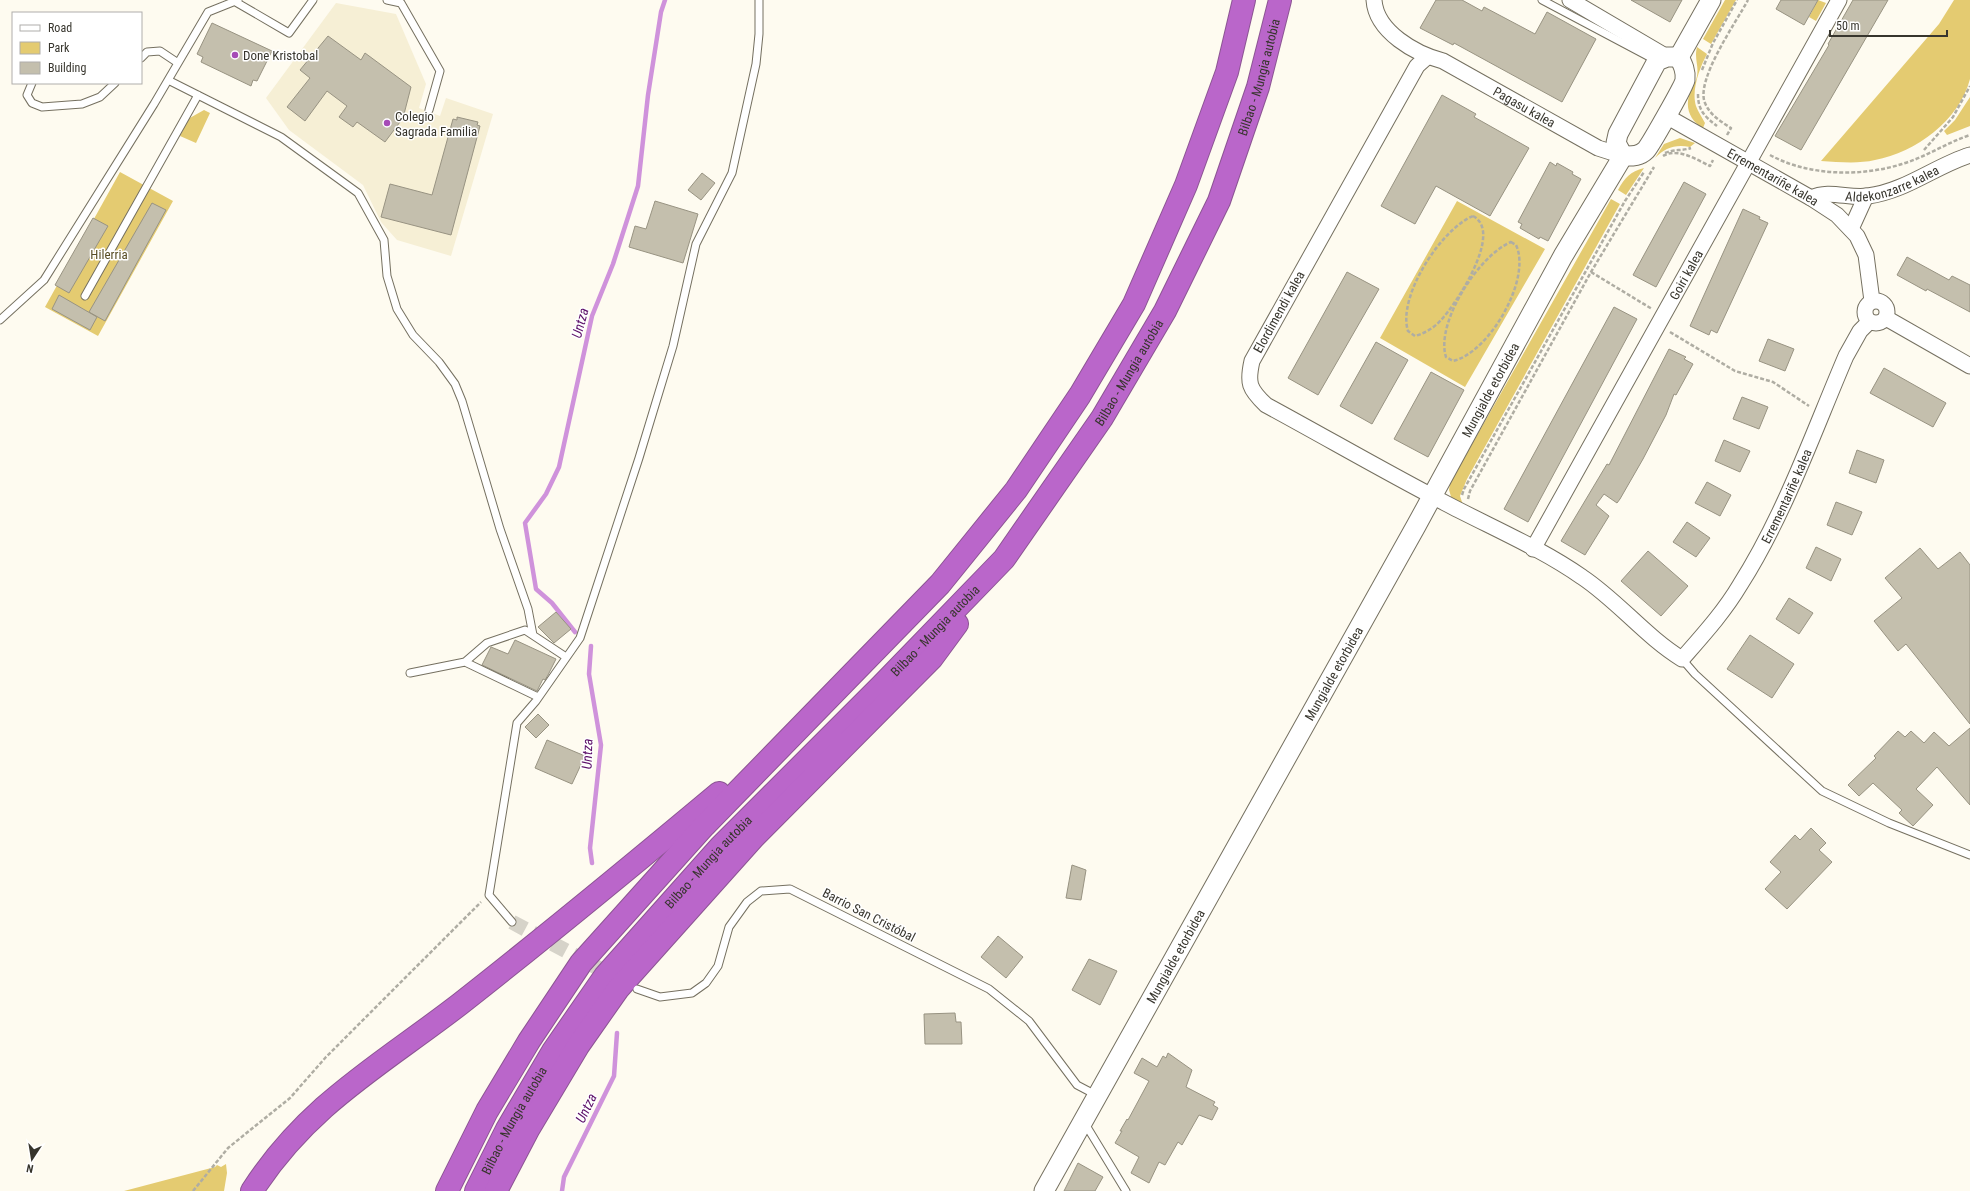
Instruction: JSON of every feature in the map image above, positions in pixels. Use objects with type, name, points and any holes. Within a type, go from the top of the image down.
[{"type":"highway","name":"Bilbao - Mungia autobia","points":[[447,1191],[487,1111],[529,1041],[581,963],[704,826],[940,584],[1016,490],[1080,395],[1134,304],[1186,186],[1227,72],[1244,0]]},
{"type":"highway","name":"Bilbao - Mungia autobia","points":[[476,1191],[507,1129],[553,1051],[606,976],[720,847],[882,685],[1004,559],[1102,418],[1168,304],[1219,201],[1258,86],[1280,0]]},
{"type":"highway","points":[[496,1191],[529,1128],[578,1046],[618,989],[754,837],[932,658],[1004,559]]},
{"type":"highway","points":[[252,1191],[269,1165],[293,1135],[344,1088],[457,1006],[573,916],[805,721]]},
{"type":"street","name":"Pagasu kalea","points":[[1374,0],[1375,9],[1380,19],[1393,35],[1427,57],[1443,61],[1598,148],[1623,156]]},
{"type":"street","points":[[1570,0],[1668,58],[1686,70],[1685,82],[1666,116],[1645,151],[1636,156],[1623,156],[1616,143],[1618,134],[1668,58],[1711,0]]},
{"type":"street","name":"Goiri kalea","points":[[1532,548],[1839,0]]},
{"type":"street","name":"Elordimendi kalea","points":[[1427,57],[1417,66],[1252,361],[1249,376],[1250,386],[1255,394],[1266,405],[1432,496],[1532,548],[1582,577],[1616,603],[1668,650],[1682,659]]},
{"type":"street","name":"Errementariñe kalea","points":[[1666,116],[1811,198],[1837,215],[1857,236],[1866,255],[1872,301]]},
{"type":"street","name":"Aldekonzarre kalea","points":[[1811,198],[1821,193],[1866,196],[1908,184],[1954,160],[1970,155]]},
{"type":"street","name":"Mungialde etorbidea","points":[[1044,1191],[1084,1122],[1432,496],[1563,256],[1623,156]]},
{"type":"street","points":[[1851,229],[1866,196]]},
{"type":"street","points":[[1872,301],[1884,304],[1887,310],[1886,318],[1880,323],[1869,322],[1864,312],[1866,305],[1872,301]]},
{"type":"street","points":[[1886,318],[1970,366]]},
{"type":"street","name":"Errementariñe kalea","points":[[1682,659],[1718,618],[1762,548],[1846,356],[1860,331],[1869,322]]},
{"type":"lane","points":[[1,319],[44,280],[168,80],[208,12],[233,1],[289,33],[313,0]]},
{"type":"lane","points":[[386,0],[401,3],[440,71],[429,110]]},
{"type":"lane","points":[[512,922],[489,895],[517,723],[538,697],[580,638],[639,458],[673,346],[696,244],[732,173],[756,64],[760,34],[759,0]]},
{"type":"lane","points":[[1542,0],[1668,58]]},
{"type":"lane","points":[[142,57],[147,52],[160,50],[178,63]]},
{"type":"lane","points":[[168,80],[281,137],[358,193],[384,240],[387,276],[397,308],[414,335],[439,362],[455,384],[462,401],[500,529],[528,609],[533,635]]},
{"type":"lane","points":[[32,84],[27,94],[32,103],[42,108],[82,104],[100,97],[114,84]]},
{"type":"lane","points":[[85,296],[198,95]]},
{"type":"lane","points":[[410,673],[465,662],[486,643],[525,630],[566,657]]},
{"type":"lane","points":[[1682,659],[1695,674],[1822,790],[1888,823],[1970,855]]},
{"type":"lane","points":[[465,662],[538,697]]},
{"type":"lane","name":"Barrio San Cristóbal","points":[[637,989],[660,997],[692,993],[706,983],[718,966],[729,927],[747,902],[761,892],[790,889],[989,989],[1029,1022],[1077,1085],[1098,1096]]},
{"type":"lane","points":[[1084,1122],[1126,1191]]},
{"type":"path","points":[[1700,76],[1713,43],[1737,0]]},
{"type":"path","points":[[1696,144],[1692,148],[1685,150],[1676,149],[1659,158],[1665,154],[1678,153],[1687,155],[1710,166],[1731,128],[1713,116],[1704,102],[1705,84],[1713,61],[1748,0]]},
{"type":"path","points":[[1924,150],[1953,117],[1970,86]]},
{"type":"path","points":[[1698,90],[1698,104],[1703,116],[1773,157],[1796,166],[1822,171],[1871,171],[1902,164],[1928,154],[1955,140],[1970,136]]},
{"type":"path","points":[[1472,505],[1468,499],[1470,492],[1591,272],[1657,164]]},
{"type":"path","points":[[1462,501],[1462,496],[1467,482],[1625,200],[1646,169]]},
{"type":"path","points":[[1462,294],[1450,317],[1444,342],[1446,357],[1453,362],[1463,359],[1478,347],[1500,320],[1512,294],[1520,270],[1520,254],[1516,245],[1510,242],[1502,246],[1474,273],[1462,294],[1441,321],[1425,333],[1415,336],[1408,331],[1406,323],[1408,308],[1413,290],[1424,268],[1436,247],[1464,220],[1473,216],[1478,219],[1482,228],[1482,244],[1475,268],[1462,294]]},
{"type":"path","points":[[1591,272],[1735,371],[1780,386],[1822,413]]},
{"type":"path","points":[[193,1191],[228,1148],[290,1098],[326,1057],[489,895]]},
{"type":"shaded area","name":"Colegio Sagrada Familia","points":[[336,3],[396,14],[426,84],[419,108],[440,116],[446,98],[493,114],[451,256],[397,240],[381,222],[363,185],[289,130],[266,98]]},
{"type":"green space","points":[[1725,0],[1736,0],[1711,44],[1703,39]]},
{"type":"green space","points":[[1818,0],[1826,3],[1816,21],[1809,17]]},
{"type":"green space","points":[[1954,0],[1970,0],[1970,79],[1956,108],[1946,121],[1920,142],[1906,150],[1890,156],[1862,162],[1821,161],[1939,24]]},
{"type":"green space","points":[[1697,47],[1707,54],[1695,86],[1696,106],[1705,123],[1703,128],[1691,117],[1688,107],[1689,96],[1697,76]]},
{"type":"green space","points":[[1970,97],[1970,126],[1947,135],[1944,131],[1955,120]]},
{"type":"green space","points":[[204,110],[210,113],[196,143],[180,136],[188,119]]},
{"type":"green space","points":[[1680,138],[1695,143],[1690,147],[1680,146],[1667,149],[1655,158],[1664,144]]},
{"type":"green space","points":[[1644,168],[1626,195],[1618,190],[1628,176],[1635,171]]},
{"type":"green space","name":"Hilerria","points":[[120,172],[173,201],[98,336],[45,307]]},
{"type":"green space","points":[[1611,199],[1620,204],[1467,479],[1460,496],[1463,505],[1453,503],[1449,490],[1450,483]]},
{"type":"green space","points":[[1457,201],[1545,249],[1465,387],[1380,338]]},
{"type":"green space","points":[[226,1164],[227,1173],[224,1191],[124,1191],[215,1167],[217,1165],[221,1167]]},
{"type":"building","points":[[1436,0],[1462,0],[1482,11],[1484,7],[1535,34],[1547,12],[1596,39],[1562,102],[1454,43],[1453,45],[1420,28]]},
{"type":"building","points":[[1631,0],[1682,0],[1670,22]]},
{"type":"building","points":[[1781,0],[1818,0],[1804,25],[1776,9]]},
{"type":"building","points":[[1853,0],[1888,0],[1801,150],[1775,136],[1829,45],[1828,44]]},
{"type":"building","name":"Done Kristobal","points":[[212,23],[272,51],[257,81],[253,80],[251,86],[201,62],[203,57],[197,54]]},
{"type":"building","points":[[328,36],[361,60],[365,53],[411,87],[403,118],[385,142],[357,122],[353,127],[339,117],[347,106],[327,91],[305,121],[287,107],[310,78],[300,70]]},
{"type":"building","points":[[1442,95],[1476,114],[1474,117],[1529,148],[1490,216],[1436,186],[1415,224],[1381,206]]},
{"type":"building","points":[[457,117],[478,122],[477,125],[480,126],[451,235],[381,217],[390,184],[432,195],[453,119],[457,120]]},
{"type":"building","points":[[1550,162],[1556,166],[1557,163],[1573,172],[1572,174],[1581,179],[1548,241],[1540,237],[1539,239],[1520,228],[1522,224],[1518,222]]},
{"type":"building","points":[[702,173],[715,183],[701,200],[688,190]]},
{"type":"building","points":[[1684,182],[1706,194],[1656,287],[1633,275]]},
{"type":"building","points":[[655,201],[698,214],[683,263],[629,247],[635,226],[646,229]]},
{"type":"building","points":[[152,203],[166,210],[105,321],[89,312]]},
{"type":"building","points":[[1743,209],[1760,217],[1759,219],[1768,223],[1717,333],[1711,330],[1709,335],[1690,326]]},
{"type":"building","points":[[93,218],[108,226],[69,293],[55,285]]},
{"type":"building","points":[[1907,257],[1949,280],[1952,276],[1970,285],[1970,312],[1897,275]]},
{"type":"building","points":[[1347,272],[1379,289],[1318,395],[1288,378]]},
{"type":"building","points":[[59,295],[97,317],[90,330],[52,309]]},
{"type":"building","points":[[1614,307],[1637,319],[1528,522],[1504,509]]},
{"type":"building","points":[[1768,339],[1794,349],[1785,371],[1759,361]]},
{"type":"building","points":[[1376,342],[1408,360],[1372,424],[1340,406]]},
{"type":"building","points":[[1669,349],[1686,357],[1684,359],[1693,364],[1676,395],[1674,394],[1666,415],[1620,499],[1617,503],[1604,494],[1596,505],[1609,516],[1585,555],[1561,541],[1607,464],[1609,465]]},
{"type":"building","points":[[1884,368],[1946,403],[1933,427],[1870,393]]},
{"type":"building","points":[[1431,372],[1464,390],[1428,457],[1394,439]]},
{"type":"building","points":[[1742,397],[1768,407],[1759,429],[1733,419]]},
{"type":"building","points":[[1724,440],[1750,451],[1740,472],[1715,461]]},
{"type":"building","points":[[1857,450],[1884,460],[1876,483],[1849,473]]},
{"type":"building","points":[[1707,482],[1731,495],[1720,516],[1695,503]]},
{"type":"building","points":[[1836,502],[1862,512],[1852,535],[1827,525]]},
{"type":"building","points":[[1687,522],[1710,538],[1696,557],[1673,542]]},
{"type":"building","points":[[1816,547],[1841,559],[1831,581],[1806,568]]},
{"type":"building","points":[[1920,548],[1938,569],[1960,552],[1970,565],[1970,724],[1906,644],[1898,651],[1874,621],[1902,598],[1885,578]]},
{"type":"building","points":[[1648,551],[1688,586],[1661,616],[1621,581]]},
{"type":"building","points":[[1789,598],[1813,613],[1799,634],[1776,619]]},
{"type":"building","points":[[556,612],[571,629],[554,643],[538,627]]},
{"type":"building","points":[[1750,635],[1794,664],[1772,698],[1727,669]]},
{"type":"building","points":[[515,640],[556,659],[548,675],[545,680],[543,679],[537,691],[482,665],[491,647],[508,654]]},
{"type":"building","points":[[538,714],[549,725],[536,738],[525,727]]},
{"type":"building","points":[[1970,728],[1970,805],[1937,767],[1916,789],[1933,805],[1913,826],[1899,813],[1902,810],[1873,783],[1859,796],[1848,785],[1876,758],[1874,756],[1898,731],[1905,737],[1911,731],[1924,743],[1934,732],[1949,746]]},
{"type":"building","points":[[547,740],[585,756],[572,784],[535,768]]},
{"type":"building","points":[[1811,828],[1826,843],[1819,850],[1832,862],[1787,909],[1765,889],[1781,872],[1770,862],[1795,835],[1800,840]]},
{"type":"building","points":[[1072,865],[1086,870],[1081,900],[1066,898]]},
{"type":"building","points":[[998,936],[1023,957],[1006,978],[981,957]]},
{"type":"building","points":[[1089,959],[1117,971],[1100,1005],[1072,990]]},
{"type":"building","points":[[955,1013],[956,1022],[961,1022],[962,1044],[925,1044],[924,1014]]},
{"type":"building","points":[[1168,1053],[1192,1070],[1186,1087],[1215,1102],[1213,1105],[1218,1108],[1212,1120],[1199,1115],[1182,1145],[1178,1142],[1165,1165],[1159,1162],[1149,1183],[1131,1173],[1139,1157],[1115,1143],[1122,1131],[1120,1131],[1127,1119],[1128,1120],[1149,1081],[1134,1073],[1142,1058],[1157,1067],[1163,1056],[1166,1058]]},
{"type":"building","points":[[1078,1163],[1103,1177],[1095,1191],[1064,1191]]},
{"type":"waterway","name":"Untza","points":[[575,632],[552,603],[536,589],[525,523],[546,494],[559,467],[592,316],[613,264],[638,186],[648,95],[661,12],[665,0]]},
{"type":"waterway","name":"Untza","points":[[591,646],[589,674],[601,745],[590,848],[592,863]]},
{"type":"waterway","name":"Untza","points":[[562,1191],[564,1177],[614,1076],[617,1033]]},
{"type":"tunnel","points":[[512,922],[615,977]]},
{"type":"place","name":"Done Kristobal","points":[[235,55]]},
{"type":"place","name":"Colegio Sagrada Familia","points":[[387,123]]}]
